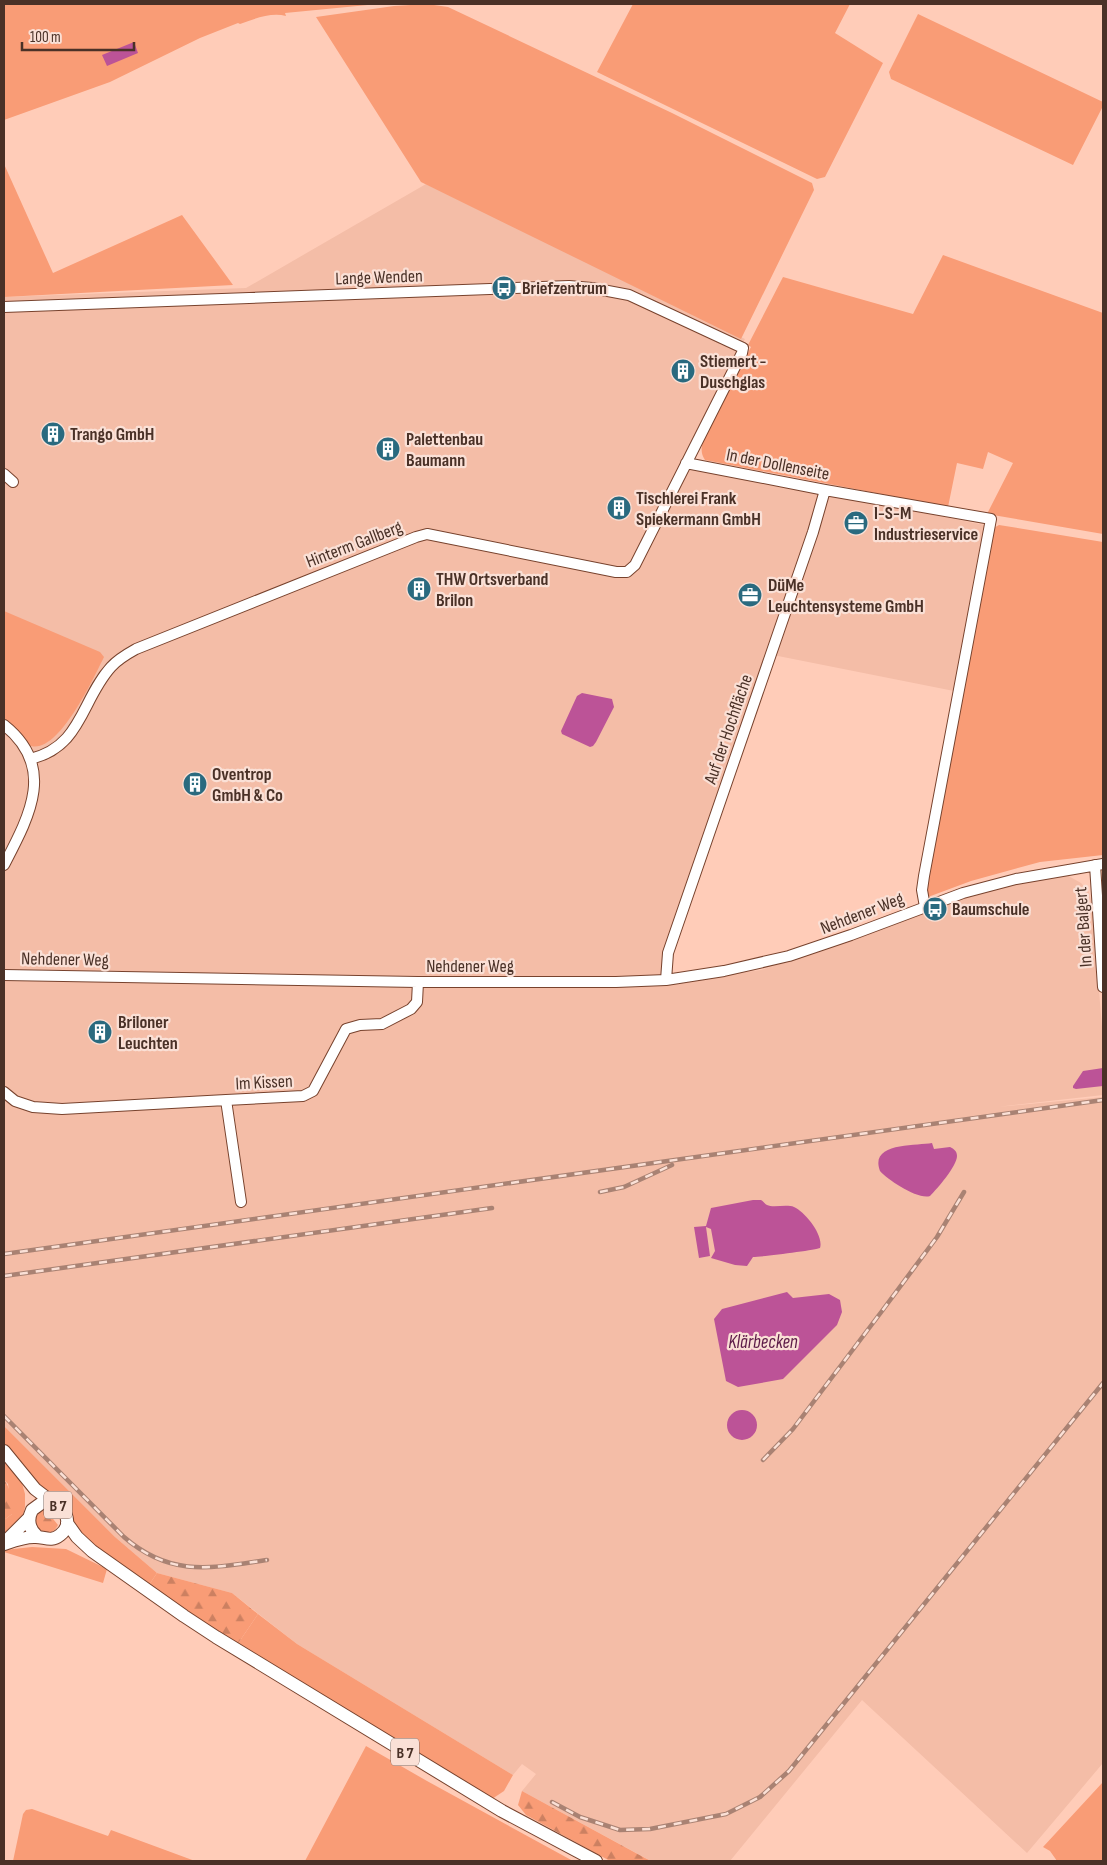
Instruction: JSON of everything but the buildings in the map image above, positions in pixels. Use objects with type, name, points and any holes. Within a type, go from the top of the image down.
[{"type":"main road","name":"B 7","points":[[4,1452],[26,1480],[63,1510],[66,1523],[92,1551],[201,1627],[502,1811],[596,1861]]},
{"type":"main road","name":"B 7","points":[[26,1480],[30,1528],[37,1536],[42,1539],[70,1542],[92,1551]]},
{"type":"main road","name":"B 7","points":[[30,1514],[38,1504],[52,1502]]},
{"type":"main road","points":[[4,1544],[30,1514]]},
{"type":"main road","name":"B 7","points":[[54,1539],[62,1533],[66,1523]]},
{"type":"main road","points":[[4,1544],[37,1536]]},
{"type":"street","name":"Lange Wenden","points":[[4,307],[568,286],[592,288],[630,296],[743,348],[686,463]]},
{"type":"street","name":"In der Dollenseite","points":[[686,463],[991,519]]},
{"type":"street","name":"Hinterm Gallberg","points":[[30,758],[44,756],[70,734],[110,668],[136,649],[416,536],[427,534],[616,572],[627,572],[635,565],[686,463]]},
{"type":"street","points":[[4,474],[13,482]]},
{"type":"street","name":"Auf der Hochfläche","points":[[666,980],[668,953],[813,532],[825,490]]},
{"type":"street","name":"Nehdener Weg","points":[[925,907],[922,890],[924,876],[991,519]]},
{"type":"street","points":[[4,725],[20,741],[30,758],[34,781],[27,820],[4,865]]},
{"type":"street","name":"Nehdener Weg","points":[[4,975],[418,982],[616,982],[666,980],[724,971],[789,956],[925,907],[993,885],[1099,864]]},
{"type":"street","name":"In der Balgert","points":[[1099,864],[1103,987]]},
{"type":"street","name":"Im Kissen","points":[[4,1092],[16,1101],[33,1107],[62,1109],[303,1096],[313,1091],[346,1029],[360,1025],[382,1024],[411,1009],[417,1002],[418,982]]},
{"type":"street","name":"Im Kissen","points":[[226,1100],[242,1202]]},
{"type":"shaded area","points":[[426,184],[745,339],[680,464],[989,526],[959,692],[768,654],[685,889],[662,960],[673,982],[761,970],[817,952],[929,908],[1002,885],[1065,874],[1081,883],[1089,892],[1092,906],[1103,1039],[1103,1095],[997,1107],[1103,1097],[1103,1763],[1027,1853],[862,1700],[730,1861],[651,1861],[522,1791],[536,1774],[522,1764],[513,1775],[297,1644],[232,1593],[157,1573],[115,1537],[4,1426],[4,297],[246,288]]},
{"type":"green space","points":[[4,4],[378,4],[285,13],[286,16],[269,15],[238,23],[200,38],[110,82],[4,120]]},
{"type":"green space","points":[[427,4],[448,7],[672,113],[812,183],[814,190],[741,339],[421,182],[316,17],[394,6]]},
{"type":"green space","points":[[633,4],[850,4],[835,33],[883,63],[825,177],[817,179],[597,72]]},
{"type":"green space","points":[[918,14],[1103,102],[1103,106],[1073,165],[891,79],[889,72]]},
{"type":"green space","points":[[4,164],[53,273],[182,215],[233,285],[4,297]]},
{"type":"green space","points":[[943,255],[1103,313],[1103,534],[987,514],[1013,463],[988,452],[983,469],[957,463],[948,507],[705,460],[703,457],[702,444],[751,347],[748,345],[783,277],[913,314]]},
{"type":"green space","points":[[999,525],[1103,542],[1103,855],[1040,862],[971,881],[928,897],[927,888],[992,529]]},
{"type":"green space","points":[[4,611],[100,652],[104,657],[84,696],[64,727],[53,738],[42,745],[31,746],[27,744],[4,718]]},
{"type":"green space","points":[[4,1426],[115,1537],[157,1573],[149,1585],[89,1543],[4,1445]]},
{"type":"green space","points":[[4,1458],[20,1476],[25,1494],[25,1507],[22,1519],[4,1537],[4,1520],[12,1514],[8,1484],[4,1480]]},
{"type":"green space","points":[[4,1480],[10,1491],[12,1514],[4,1520]]},
{"type":"green space","points":[[45,1509],[58,1525],[52,1532],[44,1532],[38,1528],[36,1522],[38,1514]]},
{"type":"green space","points":[[32,1547],[66,1549],[107,1569],[103,1583],[4,1552],[4,1550]]},
{"type":"green space","points":[[157,1573],[232,1593],[258,1614],[237,1645],[149,1585]]},
{"type":"green space","points":[[258,1614],[297,1644],[513,1775],[504,1791],[492,1799],[237,1645]]},
{"type":"green space","points":[[366,1746],[427,1781],[573,1861],[305,1861]]},
{"type":"green space","points":[[1103,1782],[1103,1861],[1057,1861],[1050,1851],[1043,1847]]},
{"type":"green space","points":[[522,1791],[651,1861],[610,1861],[526,1815],[518,1805]]},
{"type":"green space","points":[[32,1809],[108,1836],[111,1830],[195,1861],[13,1861],[23,1814],[26,1810]]},
{"type":"water","points":[[134,42],[138,53],[107,66],[102,55]]},
{"type":"water","points":[[582,693],[612,699],[614,707],[596,742],[590,747],[562,734],[561,731],[577,696]]},
{"type":"water","points":[[1103,1068],[1103,1086],[1073,1088],[1083,1071]]},
{"type":"water","points":[[932,1143],[934,1149],[950,1147],[955,1150],[957,1156],[942,1183],[930,1196],[911,1192],[896,1184],[880,1171],[878,1162],[881,1155],[887,1150],[896,1147]]},
{"type":"water","points":[[761,1200],[770,1206],[794,1207],[813,1224],[819,1237],[820,1248],[753,1257],[747,1266],[735,1265],[711,1258],[715,1251],[711,1229],[706,1227],[710,1256],[699,1258],[694,1227],[706,1226],[711,1208]]},
{"type":"water","name":"Klärbecken","points":[[787,1292],[793,1298],[829,1294],[840,1300],[842,1312],[837,1325],[783,1379],[738,1387],[726,1381],[714,1319],[722,1309]]},
{"type":"water","points":[[742,1410],[753,1414],[757,1425],[753,1436],[742,1440],[731,1436],[727,1425],[731,1414]]},
{"type":"railway","points":[[4,1254],[1103,1100]]},
{"type":"railway","points":[[600,1192],[624,1187],[672,1165]]},
{"type":"railway","points":[[763,1460],[793,1429],[882,1311],[937,1237],[964,1192]]},
{"type":"railway","points":[[4,1276],[492,1208]]},
{"type":"railway","points":[[552,1802],[580,1817],[620,1830],[650,1829],[726,1814],[760,1797],[789,1771],[1103,1383]]},
{"type":"railway","points":[[4,1416],[124,1537],[141,1550],[158,1559],[192,1567],[228,1566],[267,1560]]},
{"type":"place","name":"Briefzentrum","points":[[504,288]]},
{"type":"place","name":"Stiemert - Duschglas","points":[[683,371]]},
{"type":"place","name":"Trango GmbH","points":[[53,434]]},
{"type":"place","name":"Palettenbau Baumann","points":[[388,449]]},
{"type":"place","name":"Tischlerei Frank Spiekermann GmbH","points":[[619,508]]},
{"type":"place","name":"I-S-M Industrieservice","points":[[856,523]]},
{"type":"place","name":"THW Ortsverband Brilon","points":[[419,589]]},
{"type":"place","name":"DüMe Leuchtensysteme GmbH","points":[[750,595]]},
{"type":"place","name":"Oventrop GmbH & Co","points":[[195,784]]},
{"type":"place","name":"Baumschule","points":[[935,909]]},
{"type":"place","name":"Briloner Leuchten","points":[[100,1032]]}]
